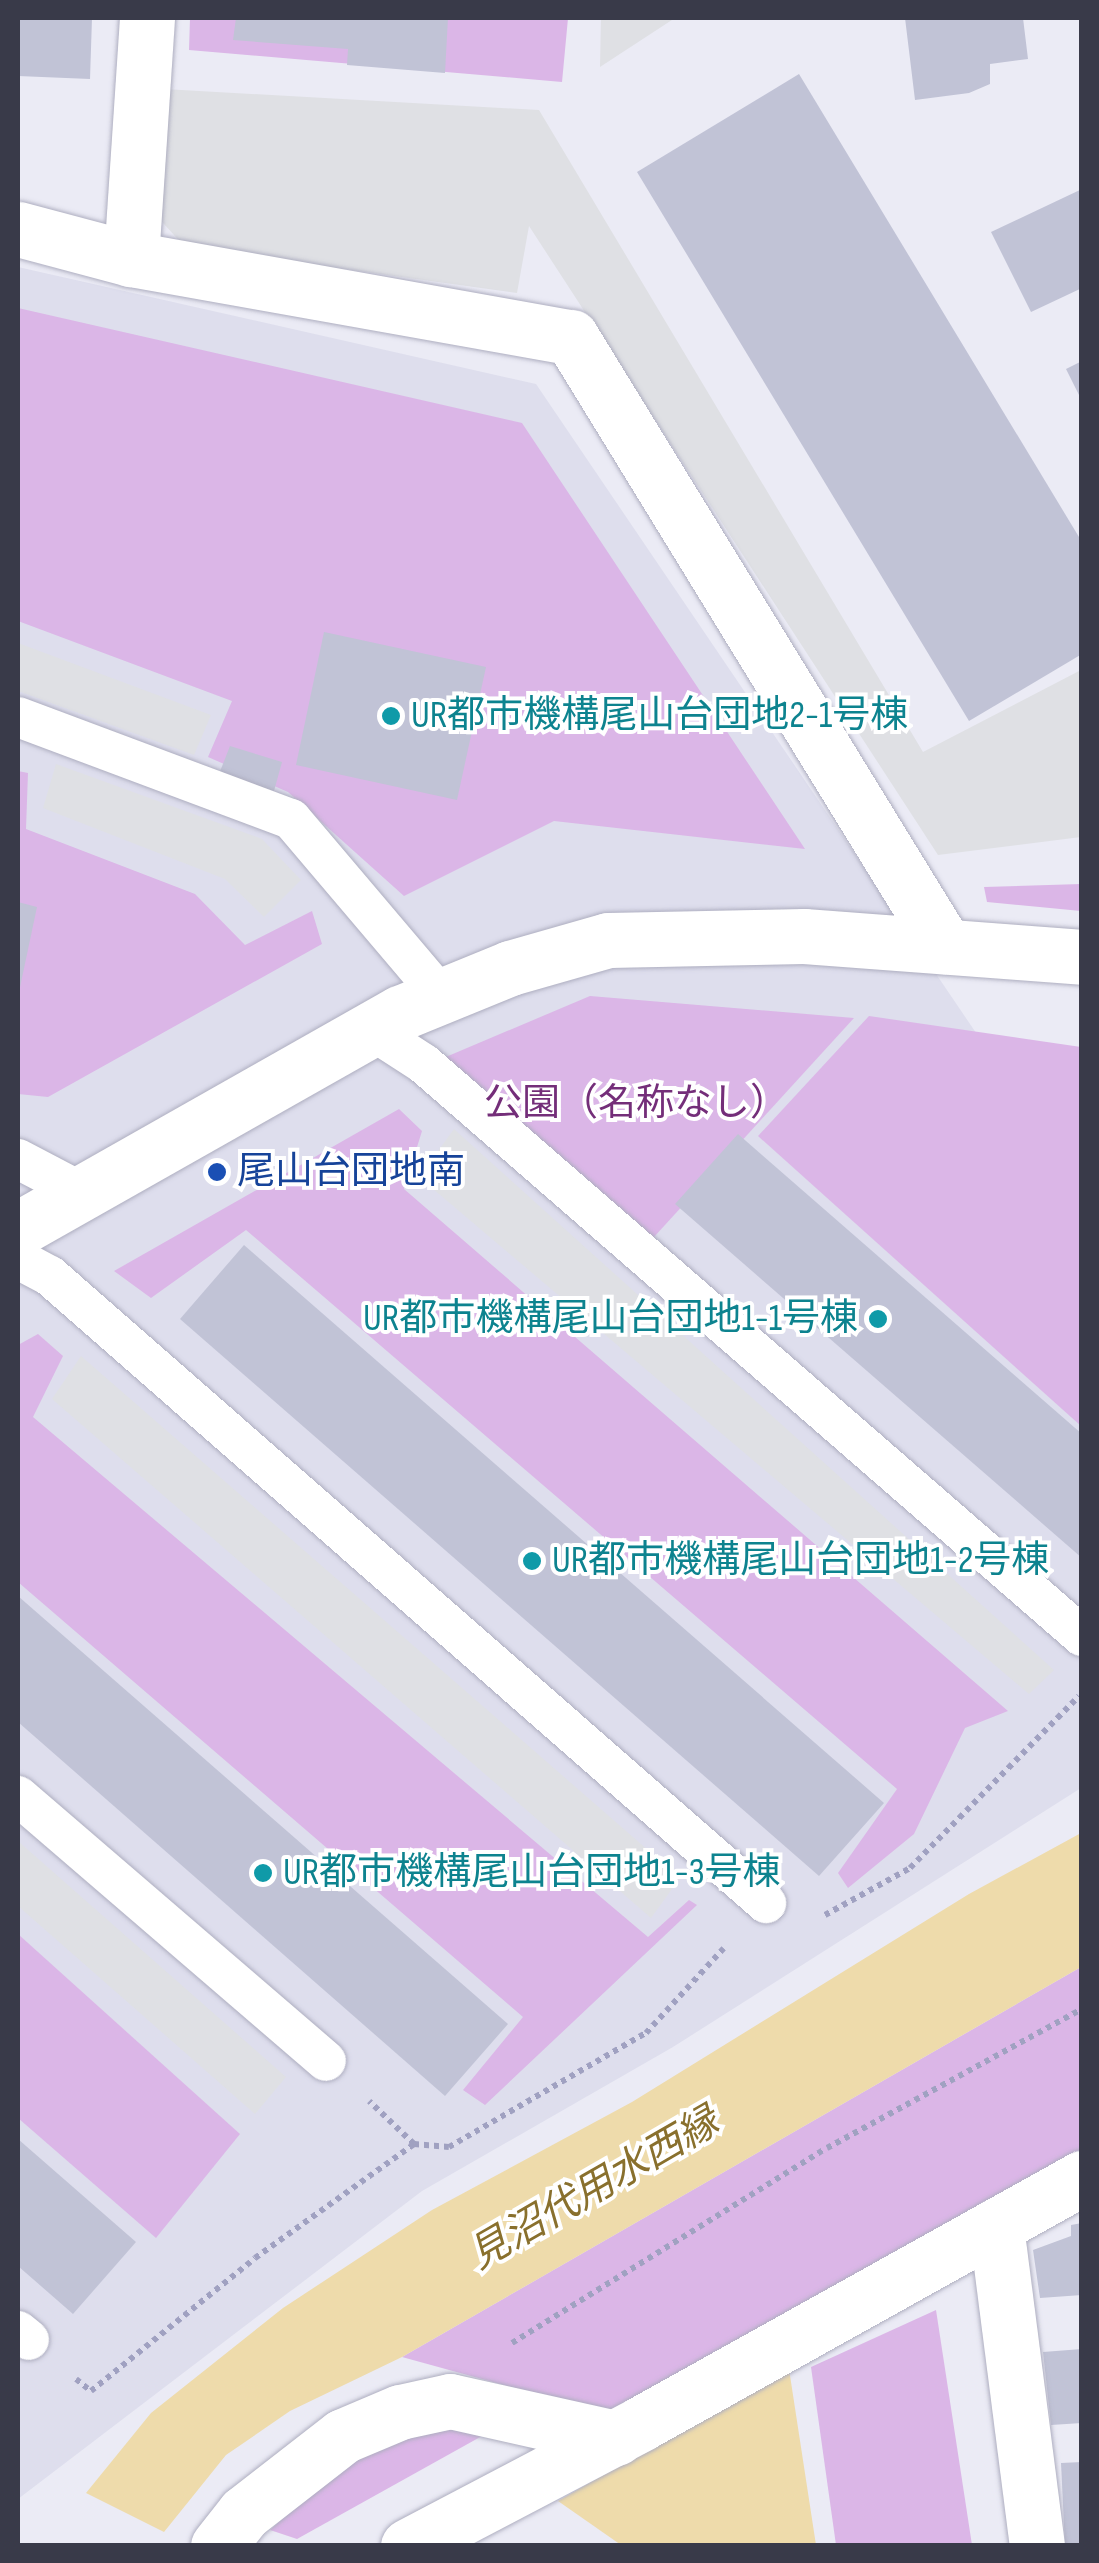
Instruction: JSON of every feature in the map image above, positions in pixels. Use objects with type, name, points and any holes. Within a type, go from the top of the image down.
[{"type":"street","points":[[131,259],[146,18]]},
{"type":"street","points":[[18,229],[131,259],[571,336],[945,946]]},
{"type":"street","points":[[18,1228],[370,1029],[441,996],[608,940],[720,934],[1082,958]]},
{"type":"street","points":[[408,2546],[616,2438],[1082,2178]]},
{"type":"street","points":[[996,2226],[1036,2546]]},
{"type":"street","points":[[218,2546],[244,2513],[344,2436],[400,2412],[450,2401],[616,2438]]},
{"type":"lane","points":[[18,717],[291,819],[441,996]]},
{"type":"lane","points":[[370,1029],[424,1064],[1082,1636]]},
{"type":"lane","points":[[18,1159],[81,1192]]},
{"type":"lane","points":[[18,1259],[50,1276],[766,1902]]},
{"type":"lane","points":[[18,1796],[326,2062]]},
{"type":"path","points":[[498,2351],[826,2148],[1082,2008]]},
{"type":"path","points":[[23,2336],[90,2391],[255,2258],[414,2144],[326,2062]]},
{"type":"shaded area","points":[[601,18],[675,18],[600,67]]},
{"type":"shaded area","points":[[164,89],[539,110],[923,752],[1081,670],[1081,837],[938,855],[529,226],[517,293],[185,247],[153,212]]},
{"type":"shaded area","points":[[18,267],[536,384],[989,1052],[1082,1129],[1081,1788],[673,2047],[422,2191],[18,2499]]},
{"type":"shaded area","points":[[18,643],[211,715],[194,755],[18,691]]},
{"type":"shaded area","points":[[56,764],[262,839],[301,880],[264,917],[225,879],[43,808]]},
{"type":"shaded area","points":[[454,1129],[1054,1670],[1029,1694],[419,1177]]},
{"type":"shaded area","points":[[81,1356],[680,1878],[651,1918],[52,1399]]},
{"type":"shaded area","points":[[18,1841],[286,2077],[255,2114],[18,1906]]},
{"type":"green space","points":[[190,18],[568,18],[562,82],[189,50]]},
{"type":"green space","points":[[18,308],[522,423],[805,849],[554,821],[404,896],[288,792],[208,757],[232,701],[18,621]]},
{"type":"green space","points":[[18,771],[28,773],[26,829],[195,894],[245,945],[312,911],[322,944],[48,1097],[18,1094]]},
{"type":"green space","points":[[1081,884],[1081,911],[987,902],[984,887]]},
{"type":"green space","name":"公園（名称なし）","points":[[590,996],[854,1018],[644,1248],[434,1062]]},
{"type":"green space","points":[[869,1016],[1081,1047],[1081,1426],[758,1136]]},
{"type":"green space","points":[[399,1109],[422,1131],[404,1189],[1008,1711],[965,1728],[914,1834],[848,1888],[838,1873],[897,1789],[246,1230],[151,1298],[114,1271]]},
{"type":"green space","points":[[38,1334],[63,1356],[33,1417],[648,1937],[689,1900],[697,1905],[485,2105],[463,2090],[523,2017],[18,1582],[18,1345]]},
{"type":"green space","points":[[18,1934],[240,2134],[156,2238],[18,2118]]},
{"type":"green space","points":[[1081,1967],[1081,2178],[642,2423],[402,2357]]},
{"type":"green space","points":[[936,2310],[972,2545],[836,2545],[811,2367]]},
{"type":"green space","points":[[452,2412],[482,2436],[297,2539],[270,2530],[342,2465]]},
{"type":"water","name":"見沼代用水西縁","points":[[1081,1833],[1081,1967],[402,2357],[290,2411],[226,2455],[164,2532],[86,2493],[151,2413],[283,2308],[432,2210],[632,2102],[969,1894]]},
{"type":"water","points":[[789,2369],[816,2545],[621,2545],[558,2501]]},
{"type":"building","points":[[18,18],[92,18],[90,79],[18,76]]},
{"type":"building","points":[[236,18],[448,18],[445,73],[347,65],[348,49],[233,40]]},
{"type":"building","points":[[905,18],[1023,18],[1028,59],[990,64],[990,84],[969,93],[915,100]]},
{"type":"building","points":[[799,74],[1082,542],[1082,654],[969,721],[637,172]]},
{"type":"building","points":[[1082,189],[1082,288],[1031,312],[991,232]]},
{"type":"building","points":[[1082,361],[1082,401],[1066,369]]},
{"type":"building","name":"UR都市機構尾山台団地2-1号棟","points":[[324,632],[486,667],[457,800],[296,765]]},
{"type":"building","points":[[230,746],[282,762],[274,791],[219,774]]},
{"type":"building","points":[[18,902],[37,907],[19,992],[18,992]]},
{"type":"building","name":"UR都市機構尾山台団地1-1号棟","points":[[738,1134],[1082,1434],[1082,1558],[675,1204]]},
{"type":"building","name":"UR都市機構尾山台団地1-2号棟","points":[[244,1245],[884,1803],[819,1876],[180,1319]]},
{"type":"building","name":"UR都市機構尾山台団地1-3号棟","points":[[18,1596],[508,2024],[445,2096],[18,1722]]},
{"type":"building","points":[[18,2139],[136,2242],[73,2314],[18,2266]]},
{"type":"building","points":[[1082,2223],[1082,2295],[1040,2298],[1033,2250],[1071,2236],[1071,2225]]},
{"type":"building","points":[[1082,2349],[1082,2423],[1051,2425],[1043,2352]]},
{"type":"building","points":[[1082,2462],[1082,2546],[1065,2546],[1061,2463]]},
{"type":"place","name":"UR都市機構尾山台団地2-1号棟","points":[[391,716]]},
{"type":"place","name":"尾山台団地南","points":[[217,1172]]},
{"type":"place","name":"UR都市機構尾山台団地1-1号棟","points":[[878,1319]]},
{"type":"place","name":"UR都市機構尾山台団地1-2号棟","points":[[532,1561]]},
{"type":"place","name":"UR都市機構尾山台団地1-3号棟","points":[[263,1873]]}]
